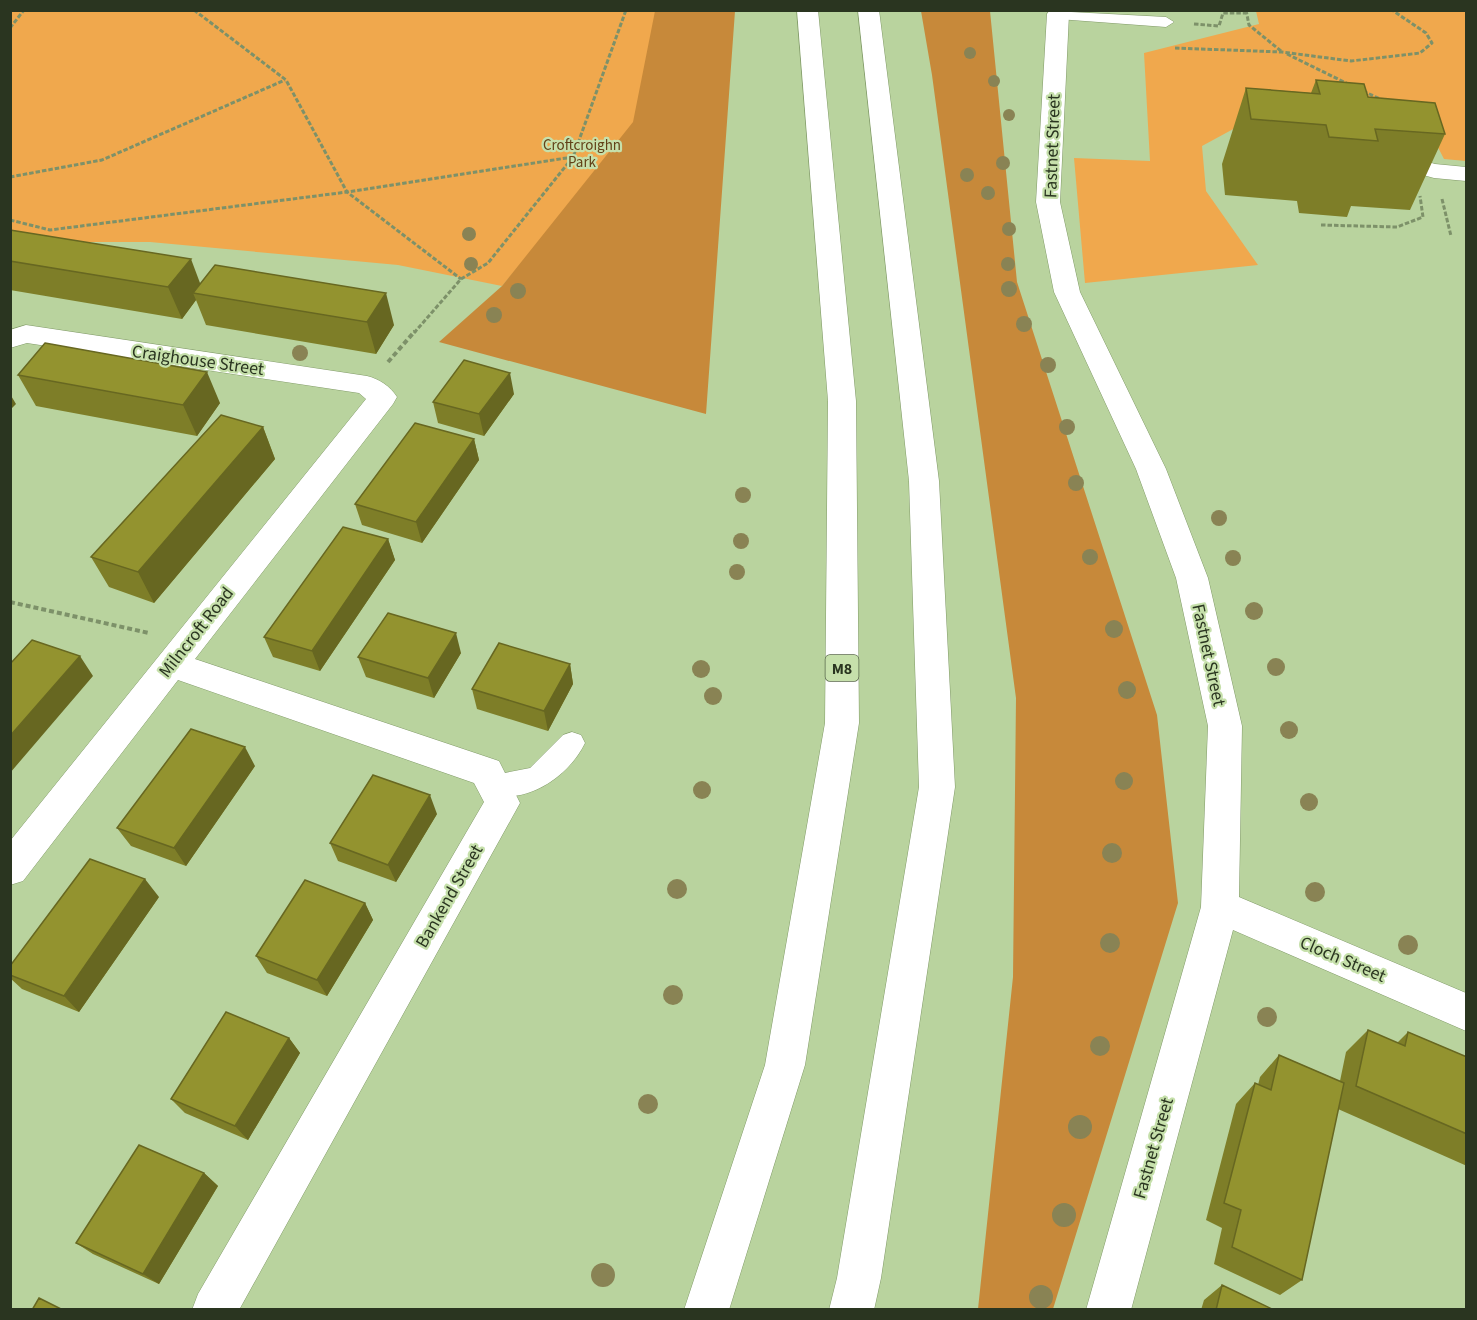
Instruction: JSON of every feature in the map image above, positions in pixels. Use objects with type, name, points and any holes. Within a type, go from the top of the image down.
[{"type":"main road","name":"M8","points":[[706,1310],[785,1065],[842,723],[842,401],[807,10]]},
{"type":"main road","points":[[851,1310],[859,1278],[937,787],[924,481],[868,10]]},
{"type":"main road","name":"Fastnet Street","points":[[1058,14],[1048,202],[1067,292],[1150,469],[1192,579],[1225,726],[1220,907],[1108,1310]]},
{"type":"main road","points":[[1367,142],[1390,145],[1395,160],[1434,171],[1467,174]]},
{"type":"main road","name":"Craighouse Street","points":[[10,339],[26,334],[375,391]]},
{"type":"main road","name":"Milncroft Road","points":[[10,869],[179,653],[375,391]]},
{"type":"main road","points":[[179,653],[487,772],[494,785]]},
{"type":"main road","name":"Bankend Street","points":[[214,1310],[502,803],[494,785]]},
{"type":"main road","name":"Cloch Street","points":[[1220,907],[1467,1012]]},
{"type":"lane","points":[[1058,14],[1166,22]]},
{"type":"lane","points":[[494,785],[527,784],[543,775],[572,743]]},
{"type":"path","points":[[10,28],[24,10]]},
{"type":"path","points":[[194,10],[286,80],[347,192],[461,279]]},
{"type":"path","points":[[375,391],[461,279],[488,263],[573,157],[626,10]]},
{"type":"path","points":[[1192,49],[1282,52],[1351,60],[1420,53],[1432,44],[1426,33],[1392,10]]},
{"type":"path","points":[[1166,22],[1219,26],[1223,13],[1246,12],[1249,26],[1282,52],[1306,63]]},
{"type":"path","points":[[10,177],[102,160],[286,80]]},
{"type":"path","points":[[10,220],[50,230],[347,192],[573,157]]},
{"type":"path","points":[[1321,225],[1396,227],[1423,217],[1416,166]]},
{"type":"path","points":[[10,602],[179,653]]},
{"type":"green space","name":"Croftcroighn Park","points":[[10,11],[735,11],[502,286],[398,265],[150,242],[11,242]]},
{"type":"green space","points":[[1256,11],[1466,11],[1466,161],[1444,159],[1426,124],[1272,108],[1202,146],[1206,191],[1258,265],[1085,283],[1074,158],[1150,161],[1144,53],[1259,24]]},
{"type":"shaded area","points":[[655,11],[735,11],[706,414],[439,342],[502,286],[633,122]]},
{"type":"shaded area","points":[[921,11],[990,11],[1017,282],[1157,715],[1178,903],[1053,1309],[978,1309],[1013,977],[1016,698],[932,75]]},
{"type":"building","points":[[1316,80],[1364,84],[1368,97],[1435,103],[1445,134],[1375,129],[1378,141],[1329,137],[1326,125],[1251,119],[1246,88],[1320,94]]},
{"type":"building","points":[[10,230],[191,259],[168,287],[10,261]]},
{"type":"building","points":[[215,265],[386,293],[367,322],[193,293]]},
{"type":"building","points":[[45,343],[207,372],[183,405],[18,375]]},
{"type":"building","points":[[464,360],[510,373],[479,414],[433,402]]},
{"type":"building","points":[[221,415],[263,427],[138,572],[91,557]]},
{"type":"building","points":[[415,423],[474,439],[416,522],[355,504]]},
{"type":"building","points":[[343,527],[388,539],[312,651],[264,637]]},
{"type":"building","points":[[388,613],[456,633],[428,678],[358,657]]},
{"type":"building","points":[[32,640],[80,656],[10,736],[10,664]]},
{"type":"building","points":[[499,643],[570,664],[544,711],[472,689]]},
{"type":"building","points":[[191,729],[245,747],[174,848],[117,828]]},
{"type":"building","points":[[373,775],[430,795],[388,865],[330,843]]},
{"type":"building","points":[[90,859],[145,879],[64,996],[10,975],[10,966]]},
{"type":"building","points":[[305,880],[365,903],[317,980],[256,956]]},
{"type":"building","points":[[226,1012],[289,1038],[235,1126],[171,1099]]},
{"type":"building","points":[[1368,1030],[1405,1046],[1408,1032],[1467,1057],[1467,1134],[1356,1086]]},
{"type":"building","points":[[1279,1055],[1344,1083],[1302,1280],[1232,1247],[1241,1210],[1224,1203],[1255,1083],[1271,1090]]},
{"type":"building","points":[[139,1145],[204,1173],[143,1274],[76,1243]]},
{"type":"building","points":[[1222,1285],[1274,1310],[1216,1310]]},
{"type":"building","points":[[39,1298],[63,1310],[32,1310]]}]
